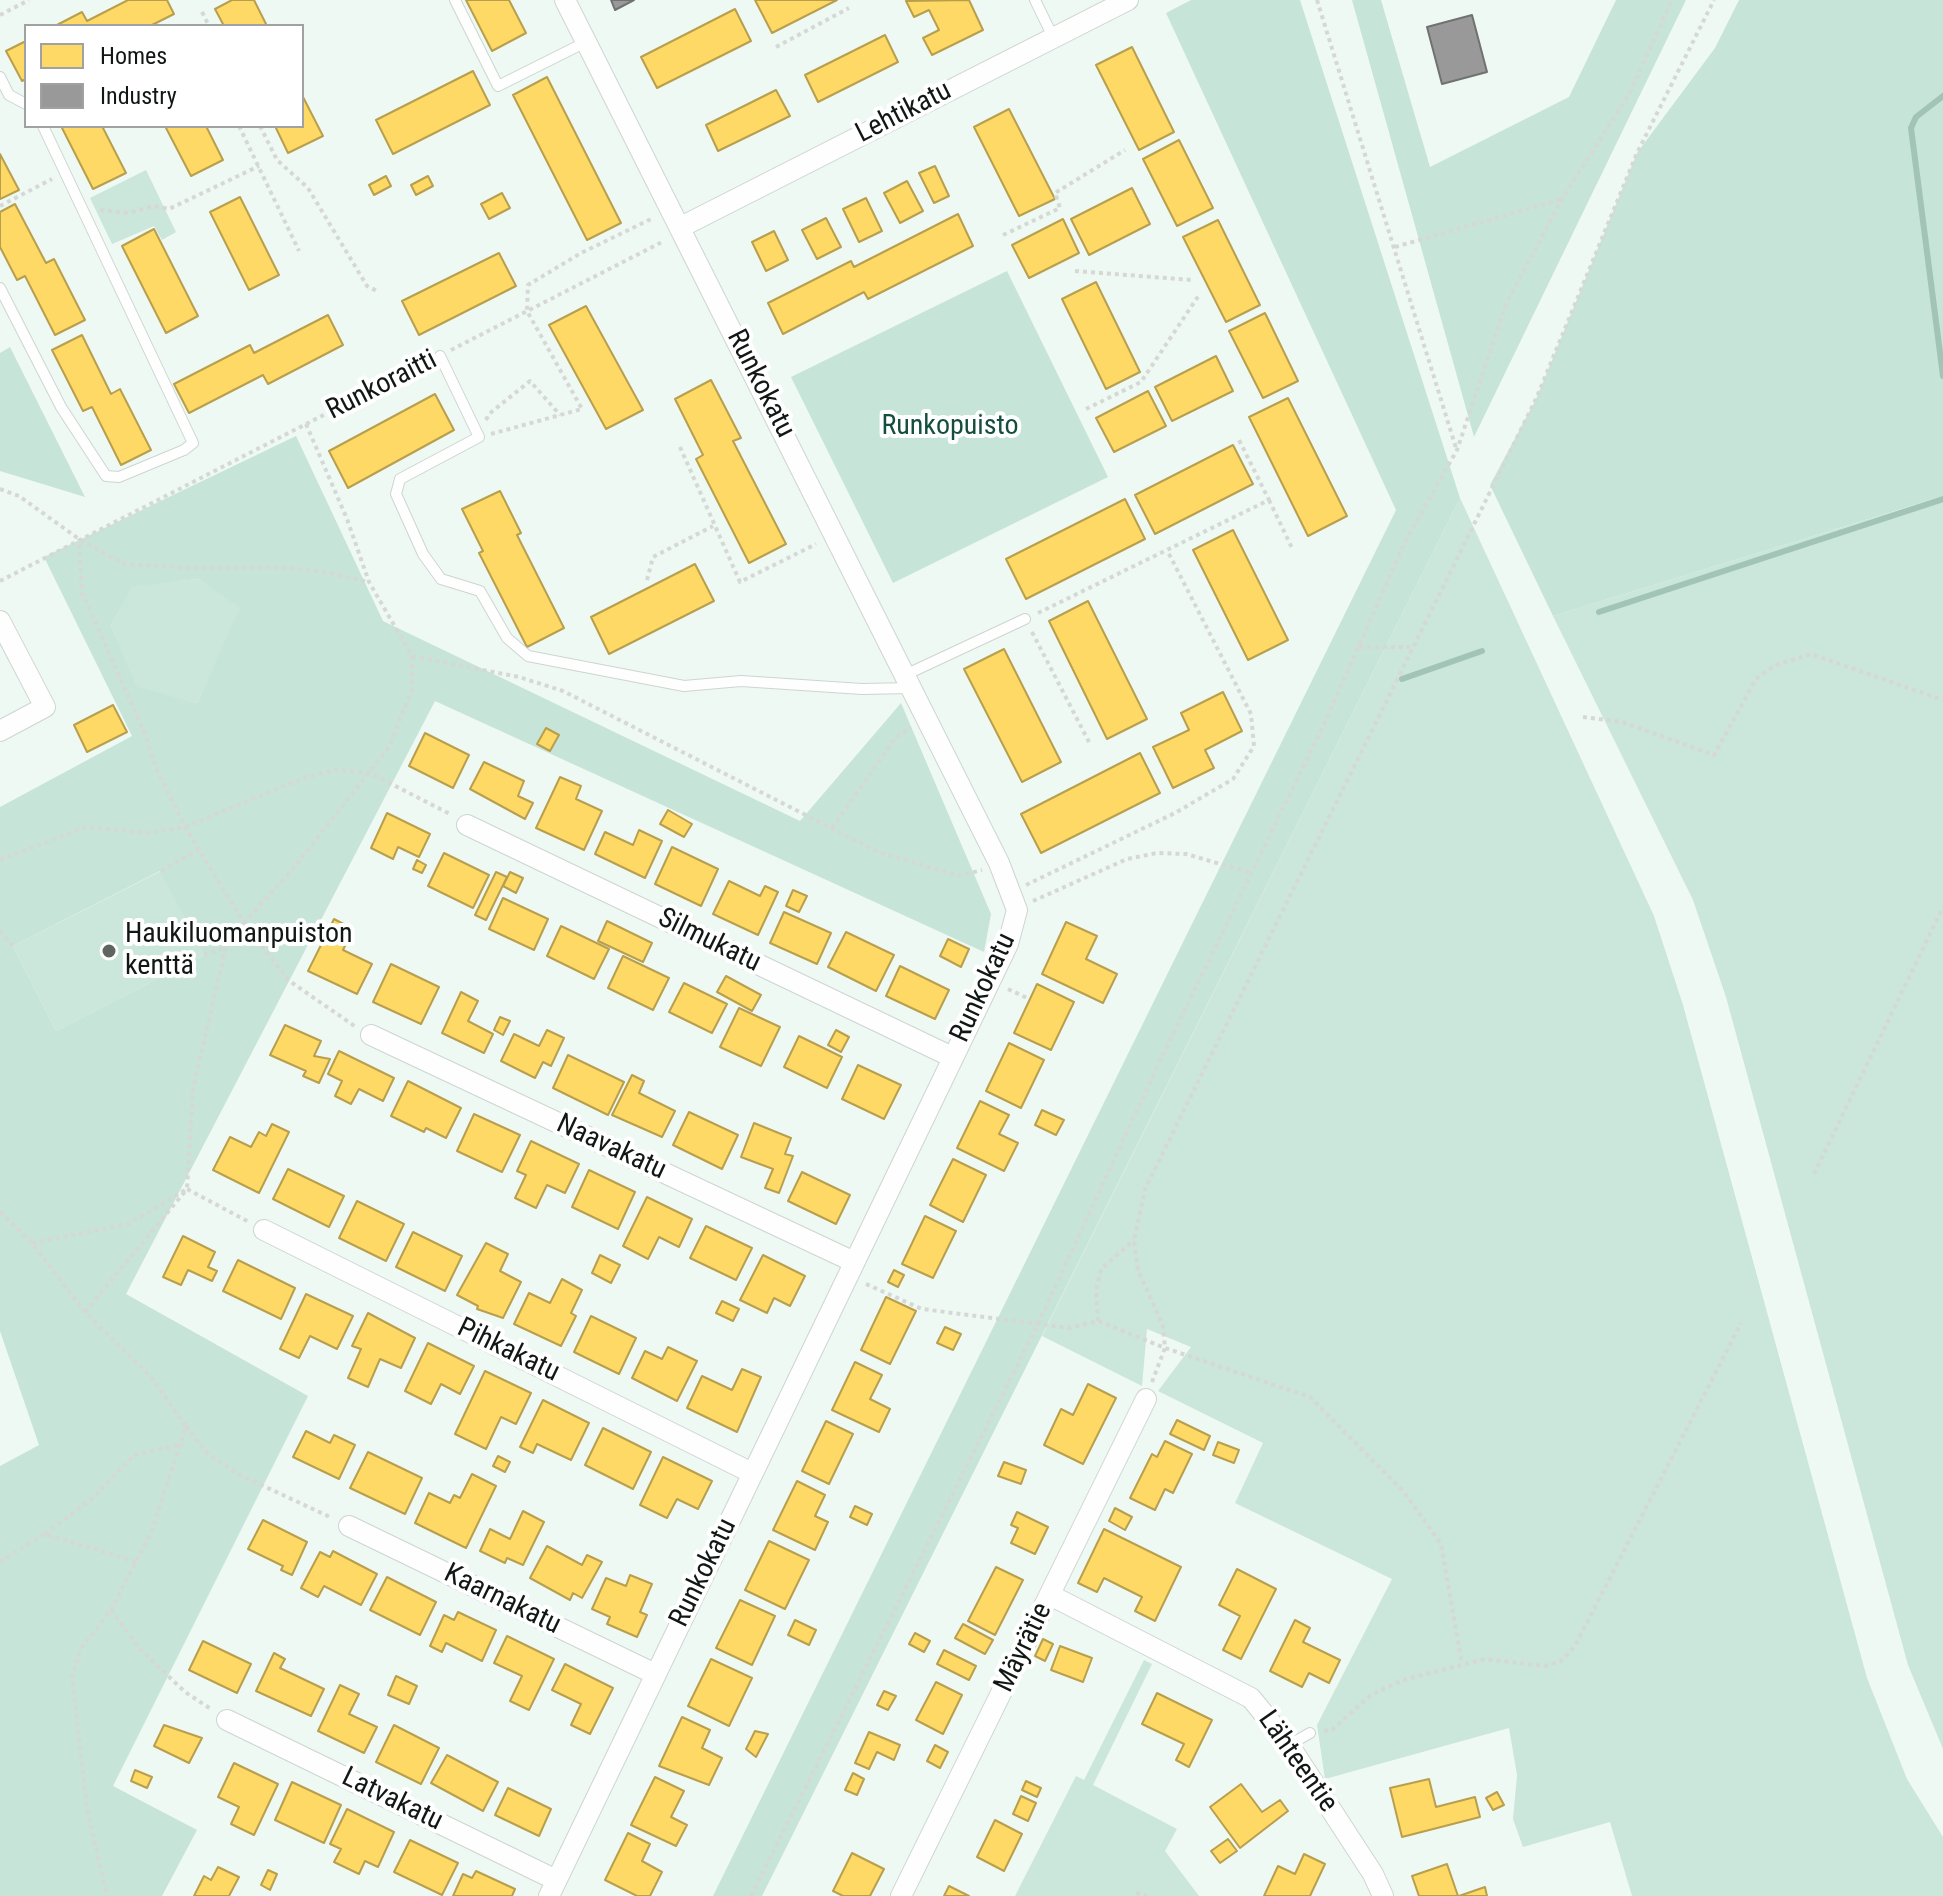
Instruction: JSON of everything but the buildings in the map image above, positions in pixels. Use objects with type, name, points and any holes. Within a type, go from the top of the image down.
[{"type":"street","name":"Runkokatu","points":[[552,1888],[848,1268],[1010,938],[1015,901],[926,715],[565,0]]},
{"type":"street","name":"Lehtikatu","points":[[681,227],[1128,0]]},
{"type":"street","points":[[0,621],[45,707],[0,731]]},
{"type":"street","name":"Silmukatu","points":[[467,825],[952,1057]]},
{"type":"street","name":"Naavakatu","points":[[371,1035],[848,1268]]},
{"type":"street","name":"Pihkakatu","points":[[264,1230],[752,1473]]},
{"type":"street","name":"Mäyrätie","points":[[901,1896],[1146,1399]]},
{"type":"street","name":"Kaarnakatu","points":[[349,1526],[655,1674]]},
{"type":"street","name":"Lähteentie","points":[[1050,1595],[1251,1698],[1289,1745],[1373,1874],[1383,1896]]},
{"type":"street","name":"Latvakatu","points":[[227,1720],[552,1888]]},
{"type":"lane","points":[[455,0],[498,86],[586,42]]},
{"type":"lane","points":[[1035,0],[1053,37]]},
{"type":"lane","points":[[0,77],[9,95],[24,103]]},
{"type":"lane","points":[[0,288],[61,407],[106,476],[119,477],[193,443],[44,128]]},
{"type":"lane","points":[[440,356],[479,437],[400,479],[396,494],[423,554],[441,579],[480,591],[507,638],[528,656],[684,686],[741,681],[862,689],[909,682],[1025,619]]},
{"type":"lane","points":[[1289,1745],[1310,1733]]},
{"type":"path","points":[[0,15],[29,0]]},
{"type":"path","points":[[1317,0],[1457,450]]},
{"type":"path","points":[[751,1896],[1038,1324],[1359,647],[1407,538],[1457,450],[1506,304],[1562,199],[1629,94],[1672,0]]},
{"type":"path","points":[[1146,1399],[1165,1348],[1163,1326],[1138,1270],[1134,1240],[1145,1189],[1410,647],[1536,399],[1637,153],[1714,0]]},
{"type":"path","points":[[776,47],[849,8]]},
{"type":"path","points":[[202,12],[208,24]]},
{"type":"path","points":[[240,128],[299,251]]},
{"type":"path","points":[[261,128],[277,160],[308,188],[367,286],[377,291]]},
{"type":"path","points":[[1003,235],[1060,208],[1055,193],[1125,150]]},
{"type":"path","points":[[85,216],[101,210],[129,213],[153,206],[169,209],[259,166]]},
{"type":"path","points":[[0,206],[65,172]]},
{"type":"path","points":[[1395,247],[1562,199]]},
{"type":"path","points":[[479,437],[582,409],[527,311],[528,285],[581,253],[653,218]]},
{"type":"path","name":"Runkoraitti","points":[[0,581],[664,241],[681,227]]},
{"type":"path","points":[[1075,271],[1192,280]]},
{"type":"path","points":[[1086,409],[1141,382],[1199,295]]},
{"type":"path","points":[[479,437],[489,414],[530,381],[560,415]]},
{"type":"path","points":[[85,1312],[187,1189],[193,1088],[226,947],[389,747],[412,690],[412,656],[369,582],[347,519],[306,424]]},
{"type":"path","points":[[1238,438],[1292,548]]},
{"type":"path","points":[[680,447],[740,582],[822,541]]},
{"type":"path","points":[[0,489],[19,496],[79,539],[124,564],[190,568],[273,567],[321,571],[369,582]]},
{"type":"path","points":[[1090,744],[1025,619],[1168,552],[1269,500]]},
{"type":"path","points":[[647,580],[653,557],[713,526]]},
{"type":"path","points":[[79,539],[82,593],[137,715],[157,770],[198,850],[244,923],[288,980],[320,1005],[371,1035]]},
{"type":"path","points":[[1015,901],[1233,779],[1254,746],[1251,714],[1168,552]]},
{"type":"path","points":[[1359,647],[1410,647]]},
{"type":"path","points":[[1583,717],[1622,722],[1714,755],[1756,679],[1774,666],[1811,654],[1943,700]]},
{"type":"path","points":[[412,656],[505,673],[563,691],[878,852],[959,876],[999,863]]},
{"type":"path","points":[[832,828],[896,737],[926,715]]},
{"type":"path","points":[[0,860],[86,827],[148,833],[185,827],[306,777],[336,770],[370,773],[439,806],[467,825]]},
{"type":"path","points":[[161,871],[198,850]]},
{"type":"path","points":[[1015,901],[1048,892],[1127,859],[1157,853],[1186,854],[1251,873]]},
{"type":"path","points":[[1814,1174],[1943,907]]},
{"type":"path","points":[[0,931],[13,946]]},
{"type":"path","points":[[204,955],[226,947]]},
{"type":"path","points":[[1005,988],[1027,998]]},
{"type":"path","points":[[187,1189],[264,1230]]},
{"type":"path","points":[[32,1243],[128,1224],[187,1189]]},
{"type":"path","points":[[0,1212],[32,1243],[85,1312],[150,1376],[209,1455],[240,1475],[349,1526]]},
{"type":"path","points":[[1098,1321],[1096,1291],[1101,1269],[1134,1240]]},
{"type":"path","points":[[848,1268],[922,1309],[1070,1328],[1098,1321],[1165,1348],[1310,1397],[1404,1492],[1441,1544],[1462,1664]]},
{"type":"path","points":[[1310,1733],[1332,1730],[1371,1695],[1403,1680],[1485,1659],[1545,1666],[1561,1661],[1575,1646],[1741,1323]]},
{"type":"path","points":[[107,1896],[87,1809],[72,1677],[81,1648],[111,1610],[151,1533],[183,1444],[186,1426]]},
{"type":"path","points":[[0,1562],[45,1534],[93,1498],[134,1455],[183,1444]]},
{"type":"path","points":[[45,1534],[136,1562]]},
{"type":"path","points":[[111,1610],[141,1650],[185,1692],[227,1720]]},
{"type":"path","points":[[1136,1893],[1147,1896]]},
{"type":"green space","points":[[1191,0],[1300,0],[1460,498],[762,1896],[713,1896],[1396,510],[1166,13]]},
{"type":"green space","points":[[1352,0],[1381,0],[1430,167],[1569,97],[1616,0],[1686,0],[1474,437]]},
{"type":"green space","points":[[1739,0],[1943,0],[1943,496],[1553,616],[1490,485],[1536,399],[1637,153],[1715,48]]},
{"type":"green space","points":[[146,170],[176,232],[162,240],[154,226],[112,244],[90,198]]},
{"type":"green space","name":"Runkopuisto","points":[[1007,271],[1108,477],[893,583],[791,377]]},
{"type":"green space","points":[[10,347],[85,497],[0,471],[0,353]]},
{"type":"green space","points":[[296,436],[383,621],[800,821],[901,703],[991,914],[984,952],[435,701],[126,1294],[308,1396],[113,1786],[197,1830],[162,1896],[0,1896],[0,1466],[39,1445],[0,1331],[0,807],[132,736],[44,557]],"holes":[[[198,579],[240,608],[197,703],[137,687],[111,625],[133,586]],[[160,871],[204,955],[56,1031],[13,946]]]},
{"type":"green space","points":[[1943,496],[1943,1749],[1908,1665],[1726,997],[1693,900],[1553,616]]},
{"type":"green space","points":[[1460,498],[1654,916],[1683,1005],[1867,1678],[1907,1779],[1943,1837],[1943,1896],[1632,1896],[1610,1822],[1523,1847],[1513,1819],[1517,1775],[1509,1728],[1325,1779],[1317,1725],[1392,1579],[1235,1503],[1263,1443],[1158,1391],[1191,1347],[1147,1329],[1142,1386],[1042,1336]]},
{"type":"green space","points":[[198,579],[241,608],[197,703],[137,688],[111,625],[133,585]]},
{"type":"green space","name":"Haukiluomanpuiston kenttä","points":[[161,871],[204,955],[56,1031],[13,946]]},
{"type":"green space","points":[[1144,1660],[1152,1664],[1093,1785],[1177,1829],[1165,1851],[1199,1896],[1015,1896],[1076,1776],[1084,1780]]},
{"type":"waterway","points":[[1943,96],[1916,117],[1911,128],[1943,376]]},
{"type":"waterway","points":[[1599,612],[1943,499]]},
{"type":"waterway","points":[[1402,679],[1482,651]]},
{"type":"place","name":"Haukiluomanpuiston kenttä","points":[[109,951]]}]
